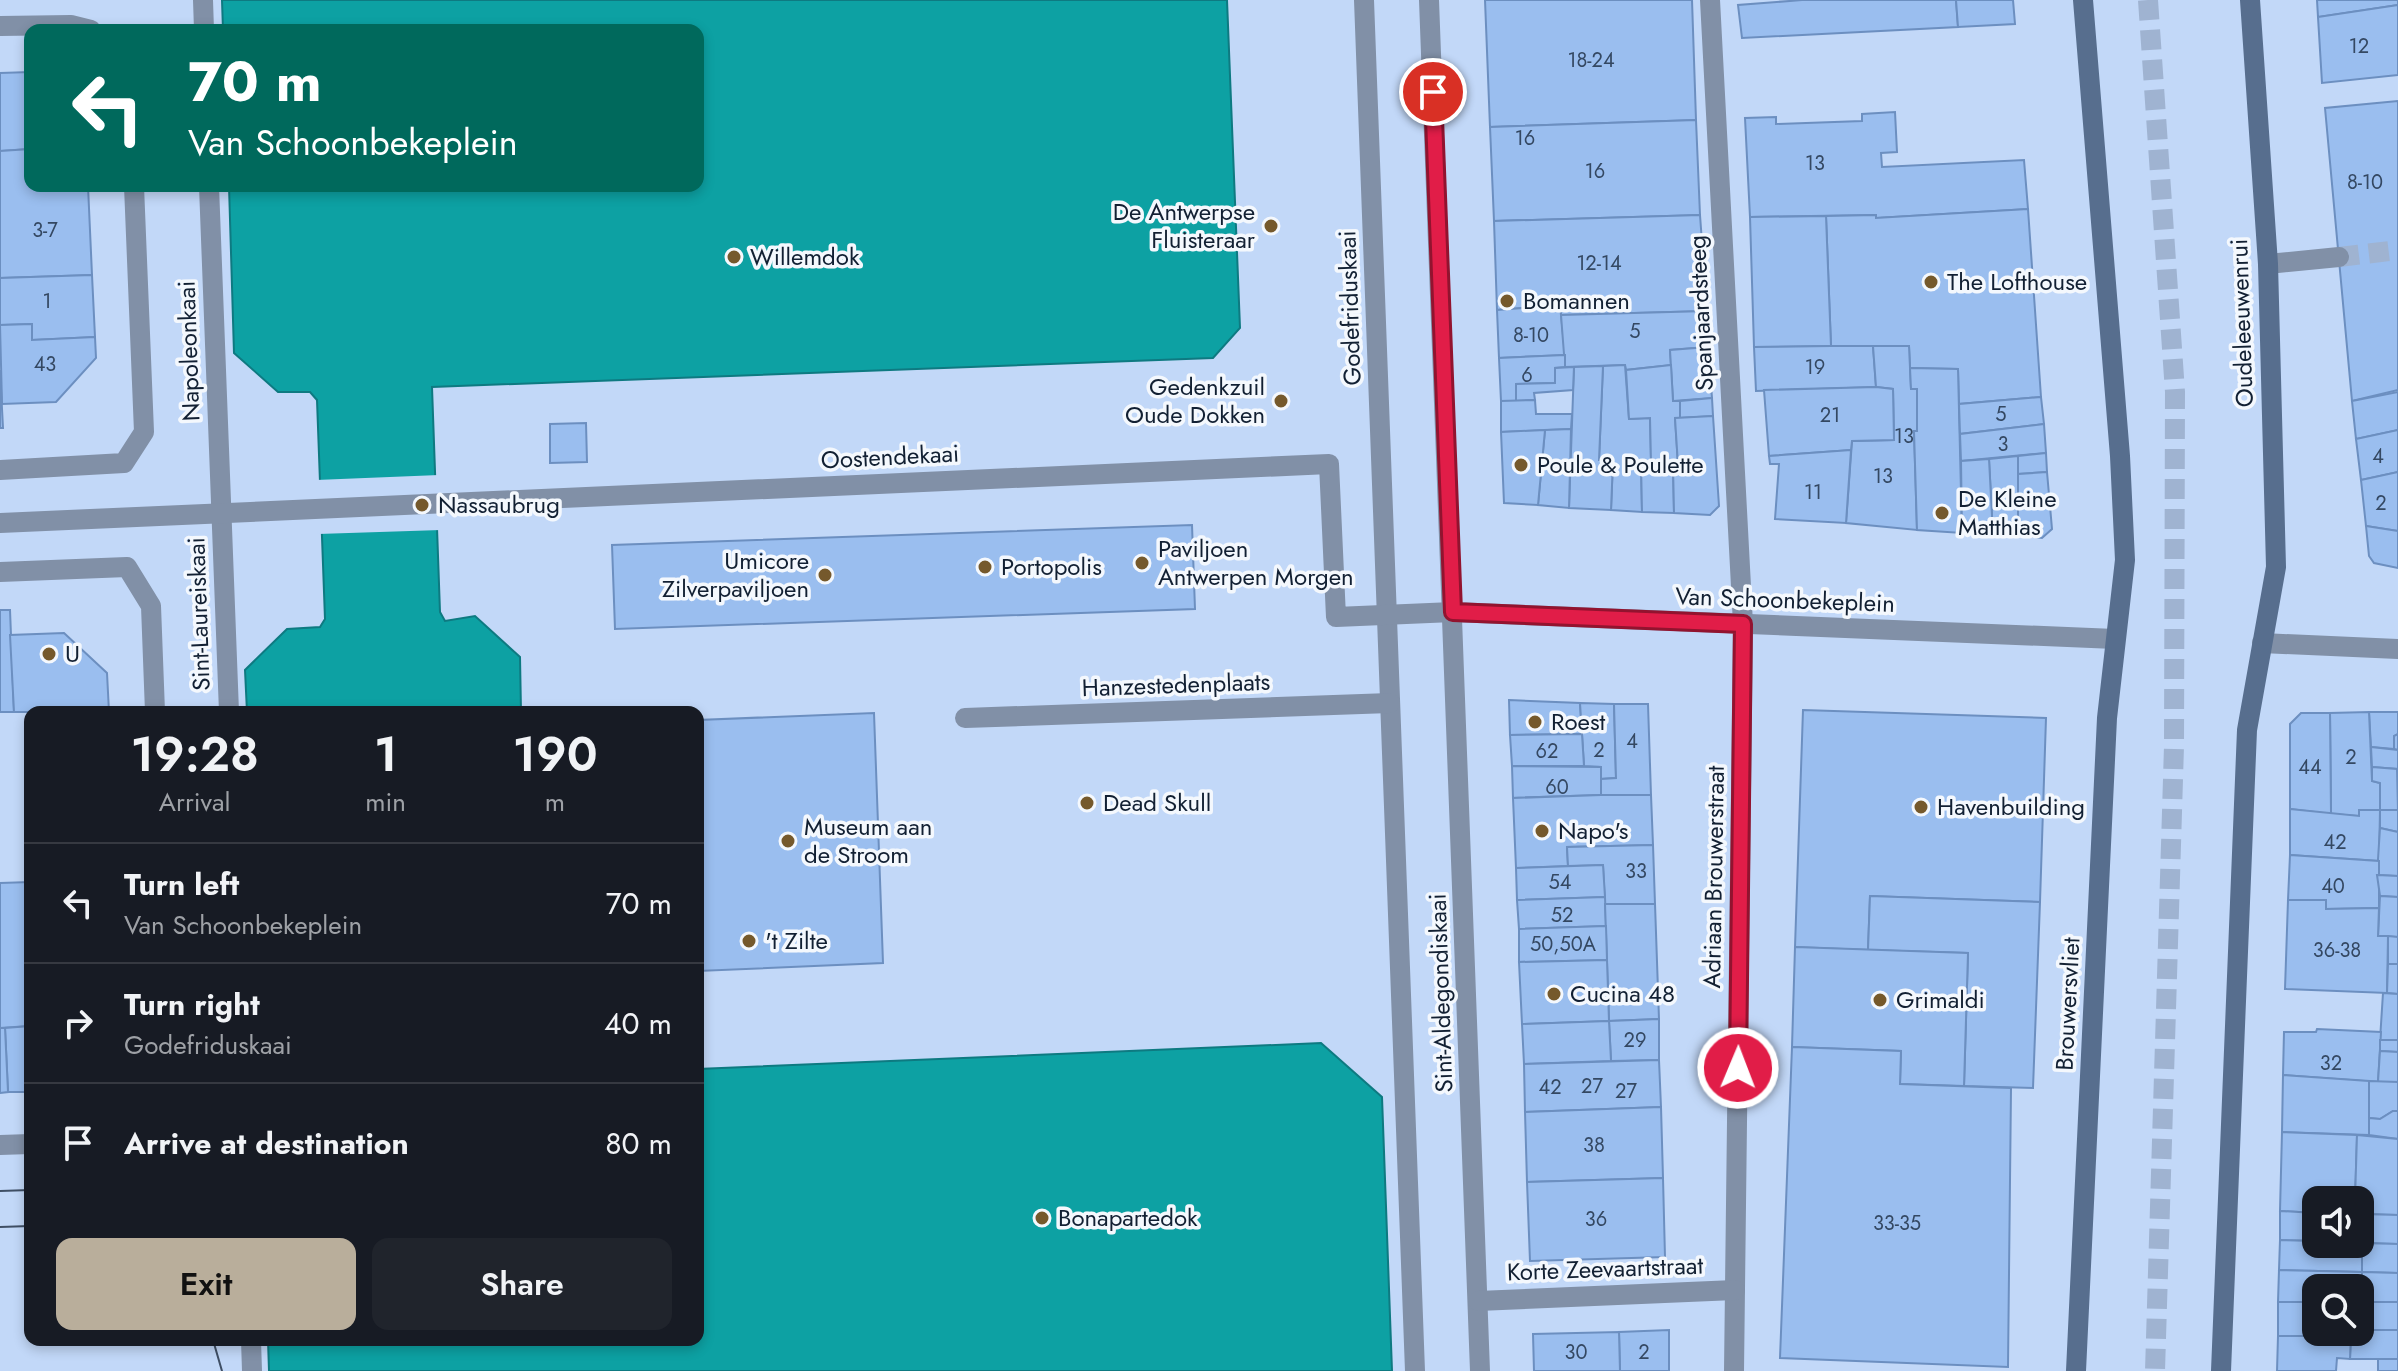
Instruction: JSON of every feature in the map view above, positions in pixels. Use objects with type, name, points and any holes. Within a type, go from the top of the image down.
[{"type":"street","points":[[203,0],[204,24]]},
{"type":"street","name":"Godefriduskaai","points":[[1364,0],[1387,615]]},
{"type":"street","points":[[1387,615],[1453,612],[1429,0]]},
{"type":"street","name":"Spanjaardsteeg","points":[[1710,0],[1743,624]]},
{"type":"street","points":[[2083,0],[2125,560],[2115,639]]},
{"type":"street","name":"Oudeleeuwenrui","points":[[2250,0],[2268,264],[2276,567],[2262,643]]},
{"type":"street","points":[[0,26],[24,26]]},
{"type":"street","name":"Napoleonkaai","points":[[0,470],[124,463],[144,432],[134,192]]},
{"type":"street","name":"Napoleonkaai","points":[[209,192],[221,514]]},
{"type":"street","points":[[2268,264],[2339,257]]},
{"type":"street","name":"Oostendekaai","points":[[221,514],[1329,464],[1336,617],[1387,615]]},
{"type":"street","points":[[0,523],[221,514]]},
{"type":"street","name":"Sint-Laureiskaai","points":[[221,514],[229,706]]},
{"type":"street","name":"Sint-Laureiskaai","points":[[0,572],[127,567],[151,606],[155,706]]},
{"type":"street","name":"Sint-Aldegondiskaai","points":[[1453,612],[1480,1371]]},
{"type":"street","name":"Van Schoonbekeplein","points":[[1453,612],[2115,639]]},
{"type":"street","name":"Sint-Aldegondiskaai","points":[[1387,615],[1415,1371]]},
{"type":"street","name":"Adriaan Brouwerstraat","points":[[1734,1371],[1743,624]]},
{"type":"street","name":"Brouwersvliet","points":[[2076,1371],[2107,718],[2115,639]]},
{"type":"street","points":[[2221,1371],[2247,730],[2262,643],[2398,649]]},
{"type":"street","name":"Hanzestedenplaats","points":[[965,718],[1390,703]]},
{"type":"street","points":[[0,1145],[24,1144]]},
{"type":"street","name":"Korte Zeevaartstraat","points":[[1478,1301],[1735,1290]]},
{"type":"street","points":[[251,1346],[252,1371]]},
{"type":"shaded area","name":"Willemdok","points":[[222,0],[1227,0],[1240,328],[1213,358],[432,387],[440,612],[445,621],[475,616],[520,657],[521,706],[247,706],[245,670],[287,629],[320,627],[325,619],[317,400],[310,392],[278,392],[234,353],[229,192],[704,192],[704,24],[223,24]]},
{"type":"shaded area","name":"Bonapartedok","points":[[1321,1043],[1382,1097],[1392,1371],[269,1371],[268,1346],[704,1346],[704,1069]]},
{"type":"pier","points":[[439,475],[441,530],[318,534],[316,480]]},
{"type":"building","points":[[1485,0],[1692,0],[1696,120],[1490,127]]},
{"type":"building","points":[[1802,0],[1956,0],[1958,27],[1742,38],[1738,5]]},
{"type":"building","points":[[1956,0],[2013,0],[2015,24],[1958,27]]},
{"type":"building","points":[[2317,0],[2398,0],[2398,5],[2318,17]]},
{"type":"building","points":[[2398,5],[2398,75],[2322,83],[2318,17]]},
{"type":"building","points":[[24,72],[24,149],[0,151],[0,73]]},
{"type":"building","points":[[2398,101],[2398,390],[2352,401],[2325,108]]},
{"type":"building","points":[[1895,112],[1897,152],[1881,153],[1882,167],[2024,160],[2028,209],[1876,218],[1876,215],[1750,217],[1745,118],[1776,117],[1776,124],[1862,121],[1862,114]]},
{"type":"building","points":[[1696,120],[1700,215],[1494,221],[1490,127]]},
{"type":"building","points":[[24,149],[24,192],[88,192],[92,275],[0,278],[0,151]]},
{"type":"building","name":"The Lofthouse","points":[[2028,209],[2041,397],[1959,404],[1958,369],[1910,368],[1909,346],[1831,346],[1826,216],[1876,215],[1876,218]]},
{"type":"building","points":[[1700,215],[1707,311],[1561,315],[1560,305],[1497,310],[1494,221]]},
{"type":"building","points":[[1826,216],[1831,346],[1754,347],[1750,217]]},
{"type":"building","points":[[92,275],[95,337],[32,340],[32,324],[0,325],[0,278]]},
{"type":"building","points":[[1560,305],[1565,355],[1499,358],[1497,310]]},
{"type":"building","points":[[1707,311],[1708,347],[1670,350],[1671,365],[1626,370],[1625,365],[1565,367],[1561,315]]},
{"type":"building","points":[[32,324],[32,340],[95,337],[96,358],[56,402],[2,404],[0,325]]},
{"type":"building","points":[[1873,346],[1876,387],[1756,391],[1754,347]]},
{"type":"building","points":[[1873,346],[1909,346],[1911,389],[1917,389],[1917,431],[1914,431],[1917,530],[1846,523],[1852,441],[1894,440],[1893,389],[1876,387]]},
{"type":"building","points":[[1708,347],[1712,398],[1673,401],[1670,350]]},
{"type":"building","points":[[1565,355],[1565,367],[1555,368],[1555,383],[1516,384],[1516,401],[1501,401],[1499,358]]},
{"type":"building","points":[[1625,365],[1629,419],[1650,418],[1651,462],[1641,462],[1642,512],[1611,510],[1613,460],[1599,460],[1603,366]]},
{"type":"building","points":[[1671,365],[1673,401],[1680,401],[1680,418],[1675,418],[1678,465],[1673,465],[1674,513],[1642,512],[1641,462],[1651,462],[1650,418],[1629,419],[1626,370]]},
{"type":"building","points":[[1603,366],[1599,460],[1613,460],[1611,510],[1569,508],[1574,367]]},
{"type":"building","points":[[1574,367],[1573,390],[1534,393],[1535,400],[1516,401],[1516,384],[1555,383],[1555,368]]},
{"type":"building","points":[[1910,368],[1958,369],[1962,533],[1917,530],[1914,431],[1917,431],[1917,389],[1911,389]]},
{"type":"building","points":[[0,370],[3,428],[0,428]]},
{"type":"building","points":[[1893,389],[1894,440],[1852,441],[1851,450],[1769,456],[1764,390]]},
{"type":"building","points":[[2398,392],[2398,430],[2356,439],[2352,401]]},
{"type":"building","points":[[2041,397],[2044,424],[1960,434],[1959,404]]},
{"type":"building","points":[[1712,398],[1713,416],[1680,418],[1680,401]]},
{"type":"building","points":[[1535,400],[1536,414],[1572,414],[1571,429],[1501,432],[1501,401]]},
{"type":"building","points":[[1713,416],[1719,506],[1710,515],[1674,513],[1673,465],[1678,465],[1675,418]]},
{"type":"building","points":[[586,423],[587,462],[550,463],[550,424]]},
{"type":"building","points":[[2044,424],[2046,453],[1961,461],[1960,434]]},
{"type":"building","points":[[1571,429],[1569,508],[1538,505],[1545,430]]},
{"type":"building","points":[[1545,430],[1538,505],[1504,503],[1501,432]]},
{"type":"building","points":[[2398,430],[2398,472],[2361,480],[2356,439]]},
{"type":"building","points":[[1851,450],[1846,523],[1775,519],[1779,464],[1770,464],[1769,456]]},
{"type":"building","points":[[2046,453],[2047,472],[2018,474],[2018,456]]},
{"type":"building","points":[[2018,456],[2018,535],[1993,535],[1989,459]]},
{"type":"building","points":[[1989,459],[1993,535],[1962,533],[1961,461]]},
{"type":"building","points":[[2047,472],[2052,529],[2042,538],[2018,535],[2018,474]]},
{"type":"building","points":[[2398,472],[2398,531],[2366,526],[2361,480]]},
{"type":"building","points":[[1192,525],[1195,609],[615,629],[612,545]]},
{"type":"building","points":[[2366,526],[2398,531],[2398,568],[2374,563],[2369,556]]},
{"type":"building","points":[[0,610],[10,610],[14,712],[0,712]]},
{"type":"building","name":"U","points":[[64,633],[107,673],[109,706],[24,706],[24,712],[14,712],[10,635]]},
{"type":"building","points":[[1509,700],[1580,703],[1582,734],[1510,735]]},
{"type":"building","points":[[1580,703],[1614,704],[1616,778],[1601,779],[1601,767],[1584,766]]},
{"type":"building","points":[[1614,704],[1648,704],[1651,795],[1601,795],[1601,779],[1616,778]]},
{"type":"building","name":"Havenbuilding","points":[[1803,710],[2046,718],[2040,902],[1870,896],[1868,950],[1795,947]]},
{"type":"building","points":[[2369,712],[2398,712],[2394,749],[2371,747]]},
{"type":"building","points":[[2369,712],[2372,781],[2380,783],[2380,810],[2359,810],[2359,816],[2331,814],[2330,713]]},
{"type":"building","name":"Museum aan de Stroom","points":[[874,713],[883,963],[704,971],[704,720]]},
{"type":"building","points":[[2301,713],[2330,713],[2331,814],[2290,809],[2290,724]]},
{"type":"building","points":[[1582,734],[1584,766],[1512,766],[1510,735]]},
{"type":"building","points":[[2398,734],[2398,750],[2394,749],[2394,736]]},
{"type":"building","points":[[2371,747],[2398,750],[2398,778],[2397,769],[2372,767]]},
{"type":"building","points":[[1512,766],[1601,767],[1601,795],[1513,798]]},
{"type":"building","points":[[2372,767],[2397,769],[2398,810],[2380,810],[2380,783],[2372,781]]},
{"type":"building","points":[[1651,795],[1653,845],[1567,847],[1568,866],[1516,868],[1513,798]]},
{"type":"building","points":[[2290,809],[2359,816],[2359,810],[2380,810],[2379,861],[2290,855]]},
{"type":"building","points":[[2380,810],[2398,810],[2398,832],[2380,828]]},
{"type":"building","points":[[2380,828],[2398,832],[2398,876],[2377,875]]},
{"type":"building","points":[[1653,845],[1655,904],[1605,904],[1603,865],[1568,866],[1567,847]]},
{"type":"building","points":[[2290,855],[2379,861],[2379,908],[2326,909],[2326,900],[2288,900]]},
{"type":"building","points":[[1603,865],[1605,897],[1517,900],[1516,868]]},
{"type":"building","points":[[2377,875],[2398,876],[2398,897],[2380,896]]},
{"type":"building","points":[[24,882],[24,1026],[0,1028],[0,883]]},
{"type":"building","points":[[1870,896],[2040,902],[2033,1088],[1964,1086],[1968,953],[1868,950]]},
{"type":"building","points":[[2380,896],[2398,897],[2398,937],[2378,936]]},
{"type":"building","points":[[1605,897],[1606,926],[1519,929],[1517,900]]},
{"type":"building","points":[[2288,900],[2326,900],[2326,909],[2379,908],[2378,936],[2388,936],[2387,993],[2285,989]]},
{"type":"building","points":[[1605,904],[1655,904],[1659,1019],[1609,1021]]},
{"type":"building","points":[[1606,926],[1607,960],[1519,962],[1519,929]]},
{"type":"building","points":[[2388,936],[2398,937],[2398,964],[2388,964]]},
{"type":"building","name":"Grimaldi","points":[[1795,947],[1968,953],[1964,1086],[1900,1084],[1901,1051],[1792,1047]]},
{"type":"building","points":[[1607,960],[1609,1021],[1522,1024],[1519,962]]},
{"type":"building","points":[[2388,964],[2398,964],[2398,994],[2387,993]]},
{"type":"building","points":[[2383,993],[2398,994],[2398,1040],[2380,1040]]},
{"type":"building","points":[[1659,1019],[1659,1060],[1611,1061],[1609,1021]]},
{"type":"building","points":[[1609,1021],[1611,1061],[1524,1064],[1522,1024]]},
{"type":"building","points":[[24,1026],[24,1092],[8,1092],[5,1028]]},
{"type":"building","points":[[0,1028],[5,1028],[8,1092],[0,1093]]},
{"type":"building","points":[[2317,1029],[2381,1032],[2378,1082],[2283,1075],[2284,1032],[2316,1032]]},
{"type":"building","points":[[2380,1040],[2398,1040],[2398,1052],[2380,1051]]},
{"type":"building","points":[[1792,1047],[1901,1051],[1900,1084],[2011,1088],[2008,1367],[1780,1358]]},
{"type":"building","points":[[2380,1051],[2398,1052],[2398,1082],[2378,1082]]},
{"type":"building","points":[[1659,1060],[1661,1107],[1525,1112],[1524,1064]]},
{"type":"building","points":[[2283,1075],[2369,1081],[2369,1135],[2282,1132]]},
{"type":"building","points":[[2369,1081],[2398,1082],[2398,1111],[2380,1119],[2369,1118]]},
{"type":"building","points":[[1661,1107],[1663,1178],[1527,1182],[1525,1112]]},
{"type":"building","points":[[2398,1111],[2398,1139],[2369,1135],[2369,1118],[2380,1119]]},
{"type":"building","points":[[2282,1132],[2357,1135],[2355,1186],[2302,1186],[2302,1212],[2280,1211]]},
{"type":"building","points":[[2357,1135],[2398,1139],[2398,1215],[2374,1214],[2374,1186],[2355,1186]]},
{"type":"building","points":[[1663,1178],[1665,1257],[1530,1261],[1527,1182]]},
{"type":"building","points":[[2280,1211],[2302,1212],[2302,1241],[2280,1240]]},
{"type":"building","points":[[2374,1214],[2398,1215],[2398,1244],[2374,1243]]},
{"type":"building","points":[[2280,1240],[2302,1241],[2302,1258],[2362,1258],[2362,1272],[2279,1270]]},
{"type":"building","points":[[2374,1243],[2398,1244],[2398,1273],[2362,1272],[2362,1258],[2374,1258]]},
{"type":"building","points":[[2279,1270],[2362,1272],[2302,1274],[2302,1302],[2278,1302]]},
{"type":"building","points":[[2398,1273],[2398,1302],[2374,1302],[2374,1274],[2362,1274]]},
{"type":"building","points":[[2278,1302],[2302,1302],[2302,1336],[2278,1336]]},
{"type":"building","points":[[2374,1302],[2398,1302],[2398,1330],[2374,1330]]},
{"type":"building","points":[[1669,1330],[1669,1371],[1620,1371],[1619,1332]]},
{"type":"building","points":[[2374,1330],[2398,1330],[2398,1359],[2350,1359],[2350,1346],[2374,1346]]},
{"type":"building","points":[[1619,1332],[1620,1371],[1534,1371],[1533,1334]]},
{"type":"building","points":[[2278,1336],[2302,1336],[2302,1346],[2350,1346],[2350,1359],[2337,1358],[2336,1371],[2277,1371]]},
{"type":"building","points":[[2378,1359],[2398,1359],[2398,1371],[2378,1371]]},
{"type":"tunnel","points":[[2148,0],[2175,392],[2174,746],[2155,1371]]},
{"type":"tunnel","points":[[2339,257],[2398,250]]},
{"type":"tram line","points":[[0,1191],[24,1190]]},
{"type":"tram line","points":[[0,1227],[24,1226]]},
{"type":"tram line","points":[[215,1346],[222,1371]]},
{"type":"place","name":"De Antwerpse Fluisteraar","points":[[1271,226]]},
{"type":"place","name":"Willemdok","points":[[734,257]]},
{"type":"place","name":"The Lofthouse","points":[[1931,282]]},
{"type":"place","name":"Bomannen","points":[[1507,301]]},
{"type":"place","name":"Gedenkzuil Oude Dokken","points":[[1281,401]]},
{"type":"place","name":"Poule & Poulette","points":[[1521,465]]},
{"type":"place","name":"Nassaubrug","points":[[422,505]]},
{"type":"place","name":"De Kleine Matthias","points":[[1942,513]]},
{"type":"place","name":"Paviljoen Antwerpen Morgen","points":[[1142,563]]},
{"type":"place","name":"Portopolis","points":[[985,567]]},
{"type":"place","name":"Umicore Zilverpaviljoen","points":[[825,575]]},
{"type":"place","name":"U","points":[[49,654]]},
{"type":"place","name":"Roest","points":[[1535,722]]},
{"type":"place","name":"Dead Skull","points":[[1087,803]]},
{"type":"place","name":"Havenbuilding","points":[[1921,807]]},
{"type":"place","name":"Napo's","points":[[1542,831]]},
{"type":"place","name":"Museum aan de Stroom","points":[[788,841]]},
{"type":"place","name":"'t Zilte","points":[[749,941]]},
{"type":"place","name":"Cucina 48","points":[[1554,994]]},
{"type":"place","name":"Grimaldi","points":[[1880,1000]]},
{"type":"place","name":"Bonapartedok","points":[[1042,1218]]},
{"type":"route","points":[[1433,92],[1453,612],[1743,624],[1738,1068]]}]
